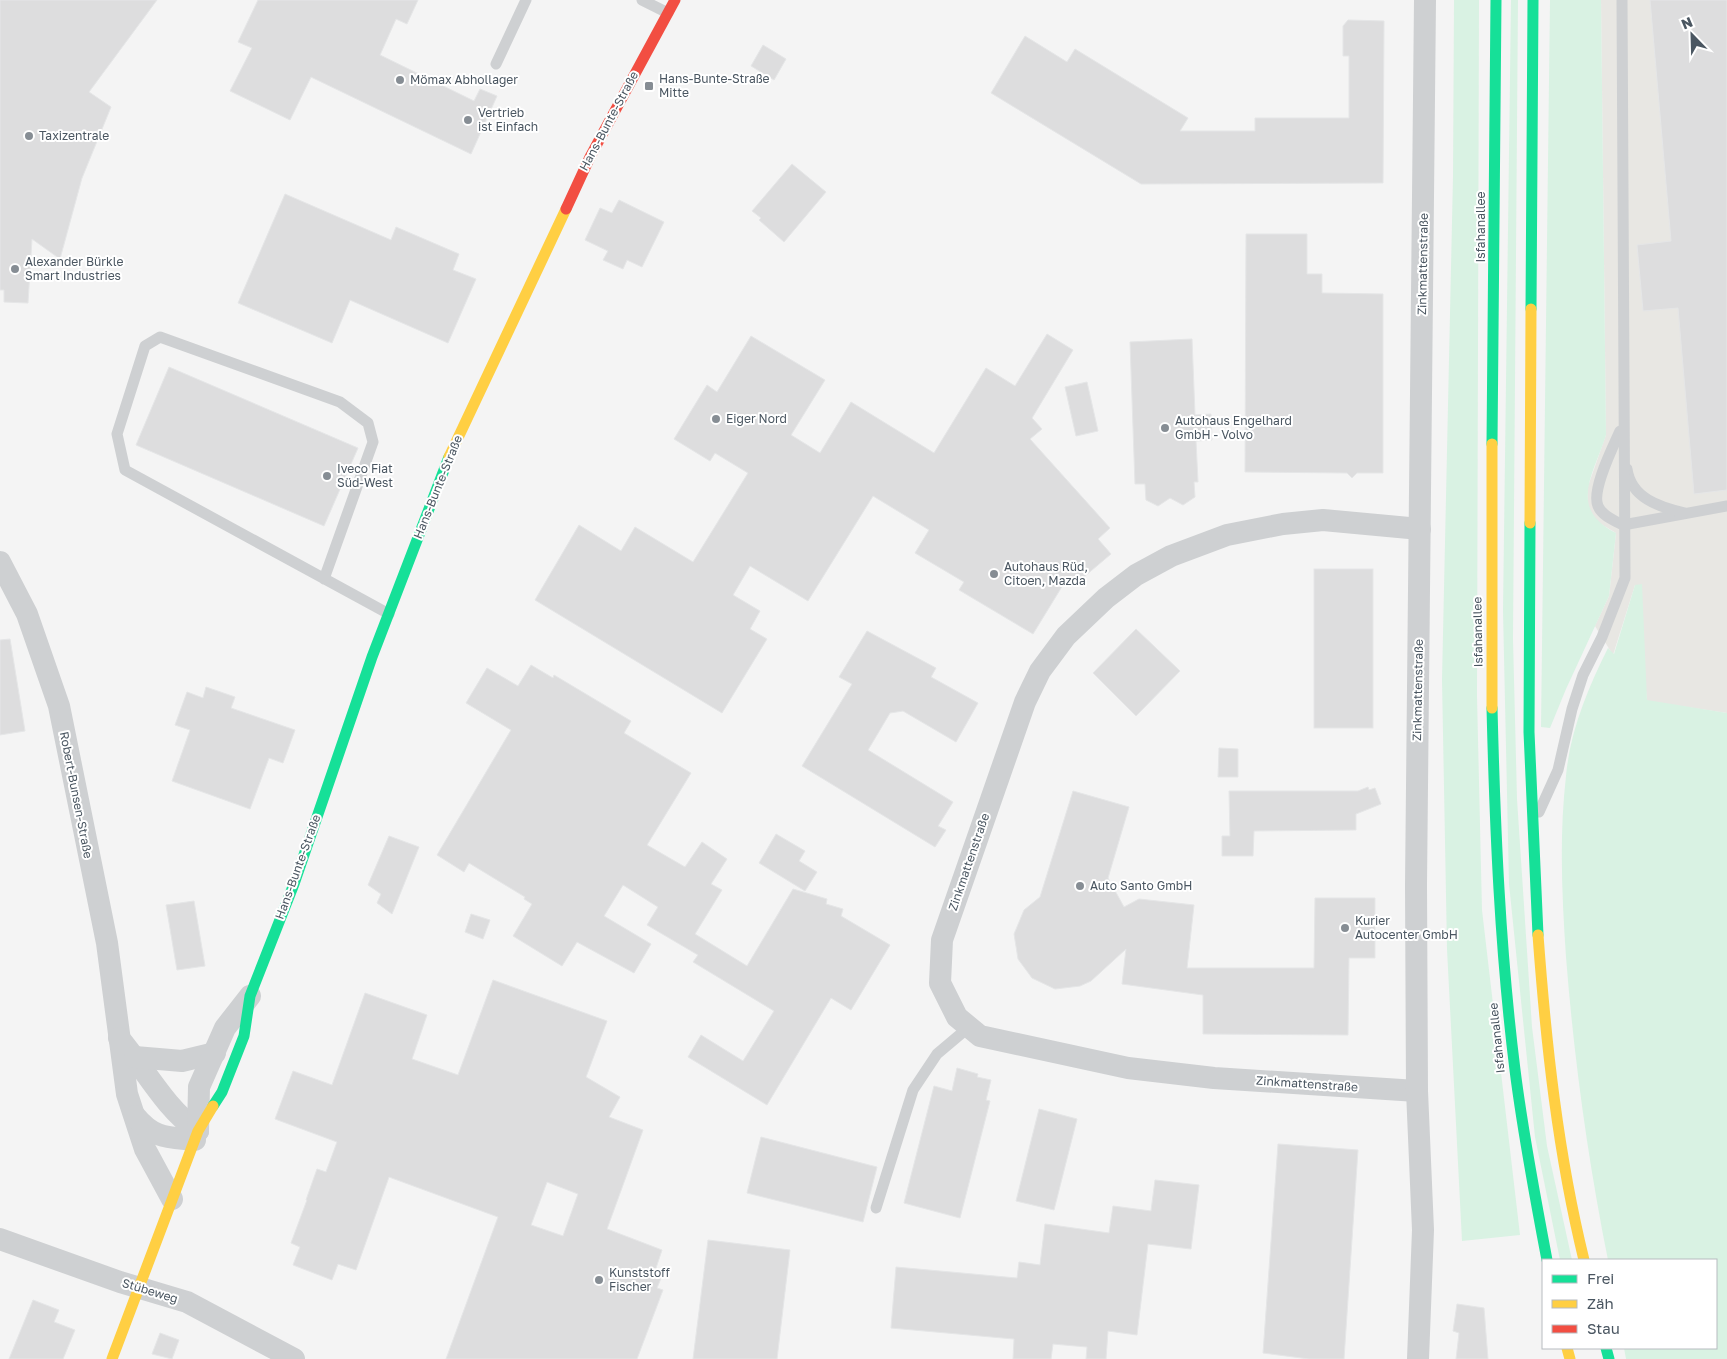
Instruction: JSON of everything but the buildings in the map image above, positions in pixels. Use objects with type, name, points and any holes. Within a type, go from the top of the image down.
[{"type":"main road","name":"Hans-Bunte-Straße","points":[[112,1359],[197,1135],[222,1092],[244,1036],[250,996],[294,884],[389,614],[446,464],[590,157],[675,0]]},
{"type":"main road","name":"Isfahanallee","points":[[1496,0],[1491,577],[1493,795],[1501,940],[1510,1044],[1524,1148],[1547,1259]]},
{"type":"main road","points":[[1533,0],[1529,732],[1531,829],[1542,993],[1558,1120],[1584,1259]]},
{"type":"street","name":"Zinkmattenstraße","points":[[1418,1359],[1423,1230],[1417,1091],[1416,885],[1426,0]]},
{"type":"street","name":"Zinkmattenstraße","points":[[1417,1091],[1214,1078],[1128,1068],[980,1036],[956,1017],[940,983],[942,940],[1025,702],[1040,671],[1066,636],[1106,598],[1136,575],[1171,556],[1227,535],[1283,524],[1323,520],[1420,529]]},
{"type":"street","name":"Robert-Bunsen-Straße","points":[[0,562],[27,614],[59,706],[107,942],[127,1094],[145,1149],[172,1199]]},
{"type":"street","name":"Hans-Bunte-Straße","points":[[197,1135],[199,1087],[225,1028],[250,996]]},
{"type":"street","points":[[119,1038],[135,1057],[172,1110],[197,1135]]},
{"type":"street","points":[[135,1057],[182,1062],[215,1054]]},
{"type":"street","name":"Robert-Bunsen-Straße","points":[[134,1115],[146,1130],[162,1137],[197,1135]]},
{"type":"street","name":"Stübeweg","points":[[0,1239],[187,1302],[294,1359]]},
{"type":"lane","points":[[496,64],[526,0]]},
{"type":"lane","points":[[642,0],[668,13]]},
{"type":"lane","points":[[1531,829],[1558,770],[1572,709],[1583,676],[1602,637],[1625,578],[1622,442],[1622,0]]},
{"type":"lane","points":[[324,579],[373,442],[368,424],[340,402],[160,337],[145,346],[117,434],[125,470],[324,579],[389,614]]},
{"type":"lane","points":[[1622,425],[1597,492],[1598,506],[1609,518],[1623,525],[1727,506]]},
{"type":"lane","points":[[1622,442],[1628,476],[1640,496],[1663,508],[1689,514]]},
{"type":"lane","points":[[876,1208],[912,1090],[937,1054],[969,1026]]},
{"type":"shaded area","points":[[1601,0],[1727,0],[1727,713],[1647,701],[1635,585],[1613,655],[1595,626],[1609,596],[1616,533],[1596,521],[1588,507],[1587,489],[1606,435]]},
{"type":"green space","points":[[1454,0],[1479,0],[1477,696],[1482,910],[1520,1235],[1462,1241],[1447,949],[1442,680],[1453,176]]},
{"type":"green space","points":[[1511,0],[1518,0],[1513,639],[1517,799],[1532,1027],[1547,1146],[1572,1259],[1560,1259],[1535,1137],[1509,884],[1503,611]]},
{"type":"green space","points":[[1550,0],[1601,0],[1606,435],[1591,477],[1588,501],[1592,513],[1601,523],[1616,533],[1609,596],[1550,728],[1541,727]]},
{"type":"green space","points":[[1642,584],[1647,700],[1727,713],[1727,1359],[1626,1359],[1624,1349],[1717,1349],[1717,1259],[1608,1259],[1582,1109],[1573,1033],[1563,912],[1562,822],[1568,759],[1581,710],[1608,648],[1614,654],[1635,585]]},
{"type":"traffic: fast","points":[[1492,444],[1496,0]]},
{"type":"traffic: fast","points":[[1531,309],[1533,0]]},
{"type":"traffic: fast","points":[[213,1106],[222,1092],[244,1036],[250,996],[294,884],[372,657],[449,457]]},
{"type":"traffic: fast","points":[[1530,523],[1529,732],[1538,935]]},
{"type":"traffic: fast","points":[[1492,708],[1499,889],[1510,1025],[1522,1118],[1547,1259]]},
{"type":"traffic: fast","points":[[1606,1349],[1609,1359]]},
{"type":"traffic: slow","points":[[449,457],[566,209]]},
{"type":"traffic: slow","points":[[1530,523],[1531,309]]},
{"type":"traffic: slow","points":[[1492,444],[1492,708]]},
{"type":"traffic: slow","points":[[1538,935],[1554,1099],[1567,1180],[1584,1259]]},
{"type":"traffic: slow","points":[[112,1359],[198,1131],[213,1106]]},
{"type":"traffic: slow","points":[[1567,1349],[1570,1359]]},
{"type":"traffic: jam","points":[[566,209],[590,157],[675,0]]},
{"type":"place","name":"Mömax Abhollager","points":[[400,80]]},
{"type":"place","name":"Hans-Bunte-Straße Mitte","points":[[649,86]]},
{"type":"place","name":"Vertrieb ist Einfach","points":[[468,120]]},
{"type":"place","name":"Taxizentrale","points":[[29,136]]},
{"type":"place","name":"Alexander Bürkle Smart Industries","points":[[15,269]]},
{"type":"place","name":"Eiger Nord","points":[[716,419]]},
{"type":"place","name":"Autohaus Engelhard GmbH - Volvo","points":[[1165,428]]},
{"type":"place","name":"Iveco Fiat Süd-West","points":[[327,476]]},
{"type":"place","name":"Autohaus Rüd, Citoen, Mazda","points":[[994,574]]},
{"type":"place","name":"Auto Santo GmbH","points":[[1080,886]]},
{"type":"place","name":"Kurier Autocenter GmbH","points":[[1345,928]]},
{"type":"place","name":"Kunststoff Fischer","points":[[599,1280]]}]
